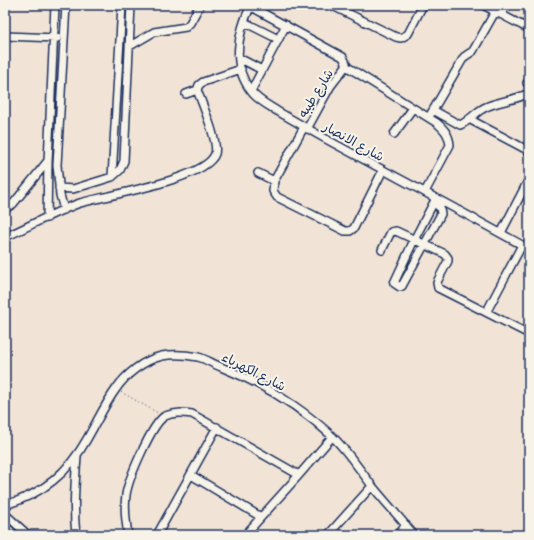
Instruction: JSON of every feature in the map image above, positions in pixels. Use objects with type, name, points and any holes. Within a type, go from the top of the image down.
[{"type":"street","points":[[47,218],[51,74],[55,5]]},
{"type":"street","points":[[64,210],[59,188],[57,164],[66,5]]},
{"type":"street","points":[[112,177],[122,5]]},
{"type":"street","points":[[59,188],[73,189],[112,177],[120,170],[124,161],[131,5]]},
{"type":"street","points":[[130,46],[154,32],[186,27],[190,23],[200,5]]},
{"type":"street","points":[[331,5],[396,38],[401,38],[408,34],[424,5]]},
{"type":"street","points":[[483,5],[529,29]]},
{"type":"street","points":[[429,118],[464,57],[473,51],[494,10],[506,5]]},
{"type":"street","name":"شارع الانصار","points":[[251,6],[240,35],[239,58],[241,70],[251,91],[262,101],[306,128],[425,192],[435,200],[501,233],[529,249]]},
{"type":"street","name":"شارع طيبه","points":[[251,6],[343,57],[346,63],[346,66],[330,87],[274,184]]},
{"type":"street","points":[[244,22],[278,39]]},
{"type":"street","points":[[251,91],[286,25]]},
{"type":"street","points":[[5,36],[64,38]]},
{"type":"street","points":[[239,58],[262,70]]},
{"type":"street","points":[[346,66],[437,123],[445,130],[449,137],[450,145],[425,192]]},
{"type":"street","points":[[5,237],[79,204],[172,180],[201,169],[213,158],[216,147],[197,90],[199,85],[203,82],[241,70]]},
{"type":"street","points":[[51,74],[61,74]]},
{"type":"street","points":[[186,94],[197,90]]},
{"type":"street","points":[[433,110],[457,124],[462,124],[478,111],[488,106],[529,93]]},
{"type":"street","points":[[394,134],[412,108]]},
{"type":"street","points":[[469,119],[529,151]]},
{"type":"street","points":[[5,209],[13,204],[48,162]]},
{"type":"street","points":[[258,172],[274,184],[272,191],[277,197],[345,231],[350,231],[354,228],[383,170]]},
{"type":"street","points":[[501,233],[529,179]]},
{"type":"street","points":[[435,200],[440,208],[441,214],[402,286],[400,287],[394,283],[435,200]]},
{"type":"street","points":[[382,250],[391,232],[396,231],[445,254],[448,261],[437,283],[438,288],[528,332]]},
{"type":"street","points":[[487,312],[522,245]]},
{"type":"street","name":"شارع الكهرباء","points":[[5,505],[29,496],[49,485],[61,475],[77,457],[116,388],[125,378],[138,367],[152,360],[162,356],[179,355],[198,358],[233,372],[280,397],[305,414],[332,437],[352,459],[372,486],[414,535]]},
{"type":"street","points":[[128,535],[125,516],[126,494],[134,466],[152,432],[164,416],[177,412],[192,414],[299,475]]},
{"type":"street","points":[[157,535],[217,428]]},
{"type":"street","points":[[245,535],[332,437]]},
{"type":"street","name":"شارع الكهرباء","points":[[76,535],[74,522],[74,490],[77,457]]},
{"type":"street","points":[[191,475],[261,517]]},
{"type":"street","points":[[328,535],[372,486]]},
{"type":"street","points":[[5,514],[28,535]]},
{"type":"street","points":[[5,526],[15,535]]},
{"type":"street","points":[[398,535],[406,526]]},
{"type":"path","points":[[116,388],[164,416]]}]
